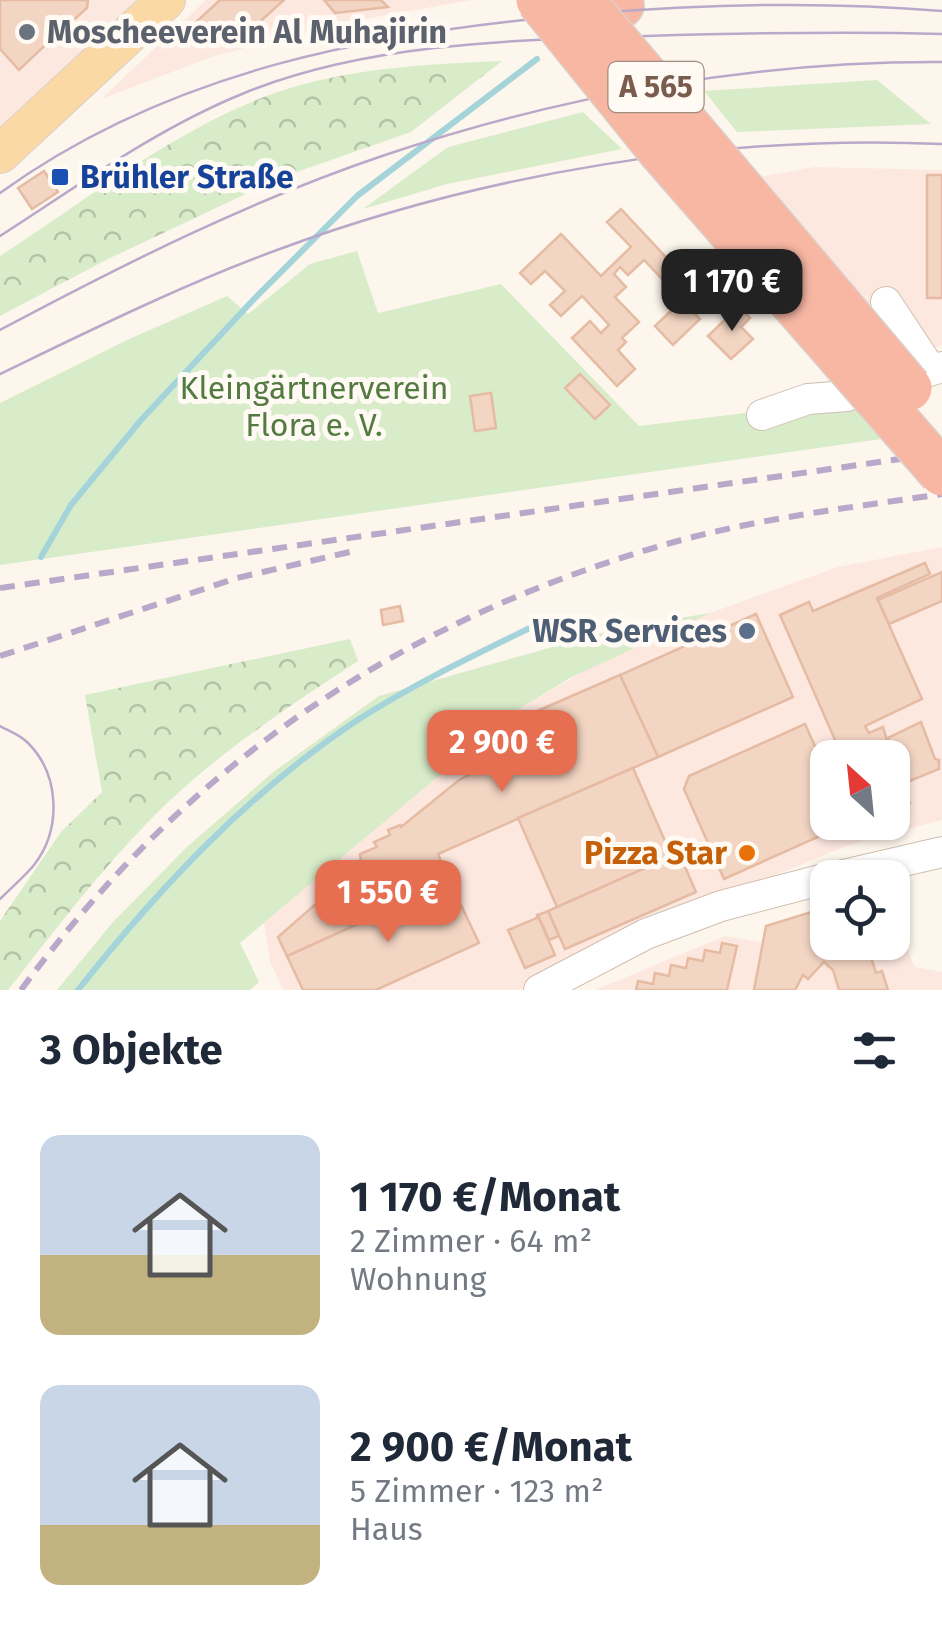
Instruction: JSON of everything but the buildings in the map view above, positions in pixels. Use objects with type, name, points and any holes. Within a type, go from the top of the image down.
[{"type":"highway","points":[[510,0],[661,151]]},
{"type":"highway","name":"A 565","points":[[539,0],[661,151],[942,473]]},
{"type":"highway","name":"A 565","points":[[581,0],[942,426]]},
{"type":"highway","points":[[617,0],[730,175]]},
{"type":"main road","points":[[0,154],[166,0]]},
{"type":"street","points":[[762,416],[808,399],[846,396],[936,369],[886,302]]},
{"type":"street","points":[[907,860],[942,852]]},
{"type":"street","points":[[539,990],[646,934],[721,906],[810,883]]},
{"type":"shaded area","points":[[0,0],[143,0],[0,130]]},
{"type":"shaded area","points":[[206,0],[471,0],[348,22],[217,55],[101,99]]},
{"type":"shaded area","points":[[815,167],[942,170],[942,345],[900,362],[754,178]]},
{"type":"shaded area","points":[[942,547],[942,820],[910,829],[910,740],[810,740],[810,840],[868,840],[810,860],[622,939],[518,990],[283,990],[270,962],[264,923],[517,710],[628,646],[838,567]]},
{"type":"shaded area","points":[[810,912],[810,960],[910,960],[910,956],[915,967],[942,972],[942,990],[595,990],[725,936],[763,943],[766,926]]},
{"type":"green space","points":[[502,61],[411,132],[277,179],[104,261],[0,316],[0,256],[133,166],[203,125],[275,93],[330,78],[416,66]]},
{"type":"green space","points":[[877,80],[931,124],[737,132],[704,91]]},
{"type":"green space","points":[[583,112],[622,149],[447,184],[363,209],[448,147]]},
{"type":"green space","name":"Kleingärtnerverein Flora e. V.","points":[[357,251],[378,313],[501,284],[639,426],[761,411],[862,407],[888,438],[0,565],[0,403],[227,296],[248,314],[310,264]]},
{"type":"green space","points":[[710,613],[570,678],[517,710],[240,943],[259,982],[250,990],[57,990],[113,922],[188,846],[272,773],[379,696],[620,628]]},
{"type":"green space","points":[[350,639],[358,661],[250,734],[174,796],[95,881],[8,990],[0,990],[0,921],[61,832],[102,792],[85,695]]},
{"type":"waterway","points":[[41,557],[71,505],[141,420],[254,299],[357,196],[537,59]]},
{"type":"waterway","points":[[78,990],[174,878],[280,777],[381,705],[542,622]]},
{"type":"tram line","points":[[0,193],[66,150],[135,115],[206,86],[355,45],[509,21],[675,8],[809,5],[942,11]]},
{"type":"tram line","points":[[0,236],[118,159],[210,108],[289,77],[338,64],[441,47],[544,40],[757,33],[942,34]]},
{"type":"tram line","points":[[0,330],[141,257],[237,213],[335,173],[452,134],[590,99],[730,75],[871,63],[942,62]]},
{"type":"tram line","points":[[0,374],[137,309],[277,250],[437,200],[604,164],[689,153],[858,143],[942,144]]},
{"type":"tram line","points":[[0,726],[24,740],[38,755],[51,785],[53,802],[53,819],[43,851],[0,899]]},
{"type":"railway","points":[[0,588],[942,453]]},
{"type":"railway","points":[[21,990],[85,910],[153,837],[226,772],[303,713],[384,662],[471,617],[563,578],[660,546],[764,521],[942,494]]},
{"type":"railway","points":[[0,656],[237,578],[354,551]]},
{"type":"place","name":"Moscheeverein Al Muhajirin","points":[[27,32]]},
{"type":"place","name":"Brühler Straße","points":[[60,177]]},
{"type":"place","name":"WSR Services","points":[[747,631]]},
{"type":"place","name":"Pizza Star","points":[[747,853]]}]
